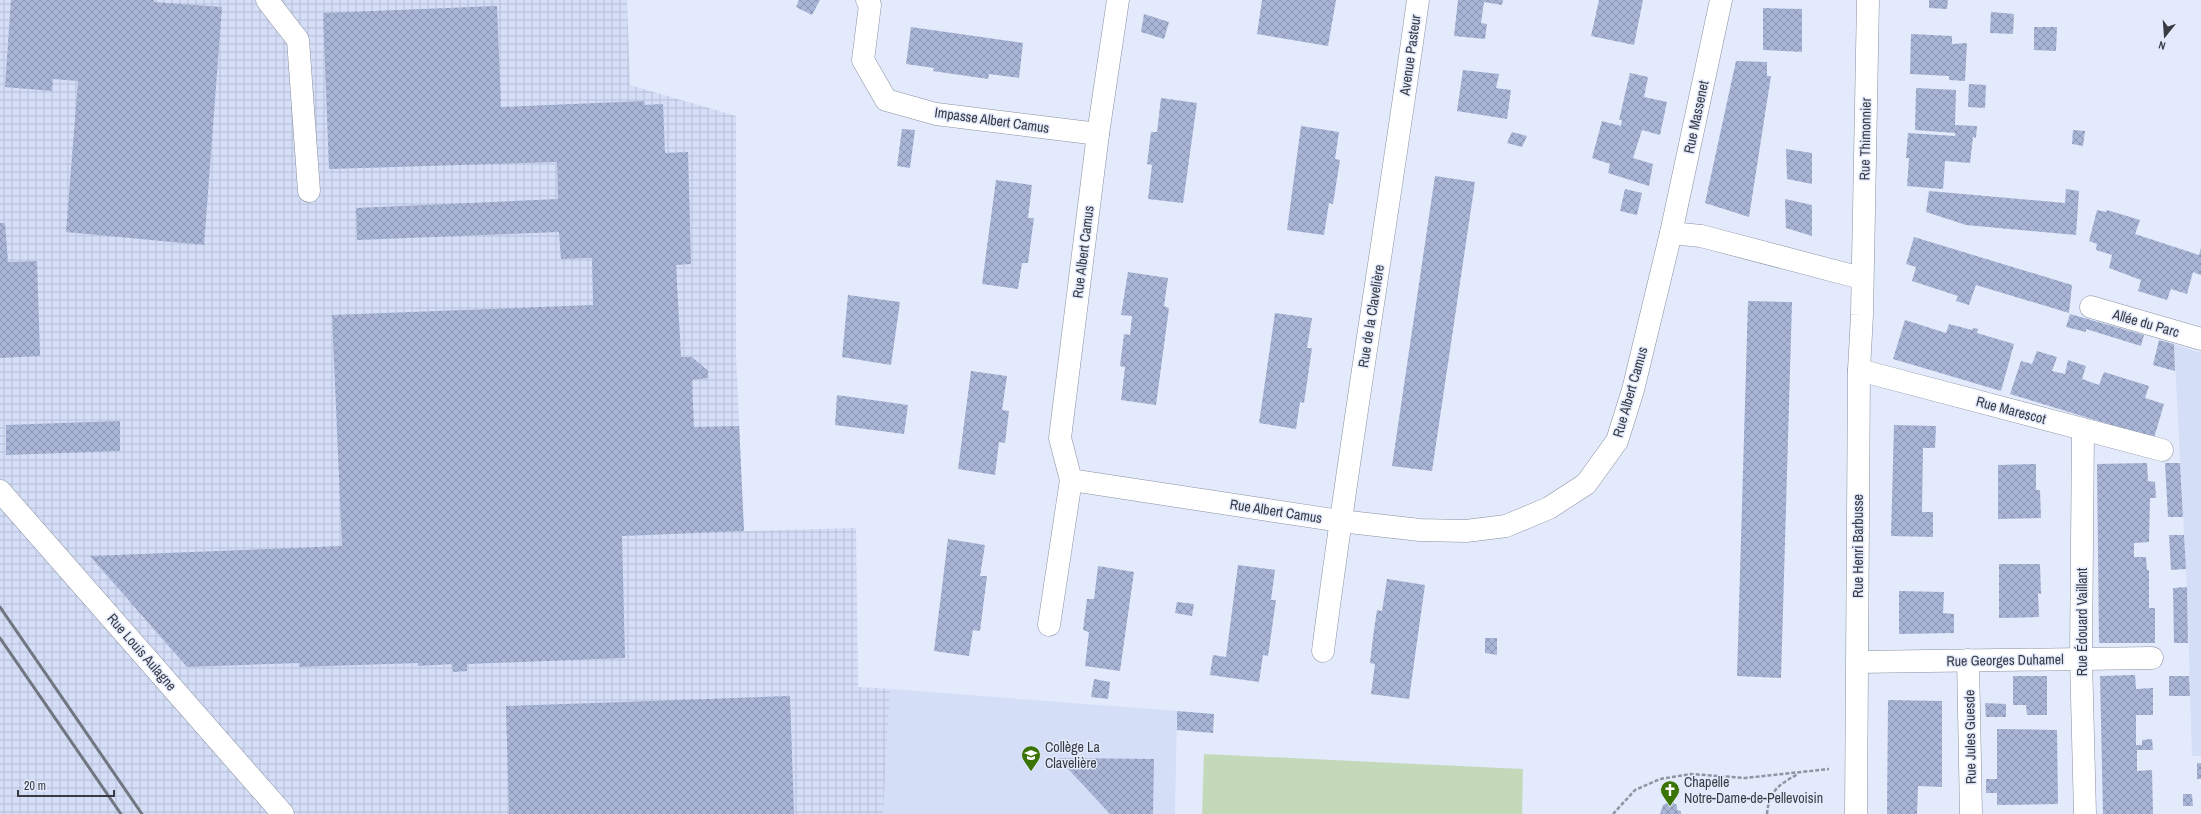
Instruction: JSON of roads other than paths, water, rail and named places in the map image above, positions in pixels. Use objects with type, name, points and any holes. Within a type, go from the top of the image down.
[{"type":"street","points":[[267,0],[298,40],[310,191]]},
{"type":"street","name":"Impasse Albert Camus","points":[[867,0],[870,5],[863,60],[886,100],[936,114],[1098,134]]},
{"type":"street","name":"Rue Albert Camus","points":[[1049,625],[1071,480],[1060,438],[1098,134],[1118,0]]},
{"type":"street","name":"Avenue Pasteur","points":[[1403,111],[1418,0]]},
{"type":"street","name":"Rue Massenet","points":[[1670,233],[1721,0]]},
{"type":"street","name":"Rue Thimonnier","points":[[1862,278],[1868,0]]},
{"type":"street","name":"Rue de la Clavelière","points":[[1340,521],[1403,111]]},
{"type":"street","points":[[1670,233],[1701,236],[1862,278]]},
{"type":"street","name":"Rue Albert Camus","points":[[1071,480],[1340,521],[1420,530],[1466,531],[1506,526],[1550,508],[1586,484],[1617,441],[1633,390],[1670,233]]},
{"type":"street","name":"Rue Henri Barbusse","points":[[1856,814],[1859,370],[1862,315],[1862,278]]},
{"type":"street","name":"Allée du Parc","points":[[2091,307],[2201,339]]},
{"type":"street","name":"Rue Marescot","points":[[1859,370],[2162,450]]},
{"type":"street","name":"Rue Édouard Vaillant","points":[[2084,430],[2081,658],[2085,814]]},
{"type":"street","name":"Rue Louis Aulagne","points":[[0,491],[283,814]]},
{"type":"street","name":"Rue Albert Camus","points":[[1323,651],[1340,521]]},
{"type":"street","name":"Rue Georges Duhamel","points":[[1858,662],[2152,658]]},
{"type":"street","name":"Rue Jules Guesde","points":[[1968,660],[1971,814]]},
{"type":"railway","points":[[0,607],[142,814]]},
{"type":"railway","points":[[0,638],[121,814]]},
{"type":"place","name":"Collège La Clavelière","points":[[1031,772]]},
{"type":"place","name":"Chapelle Notre-Dame-de-Pellevoisin","points":[[1670,807]]}]
